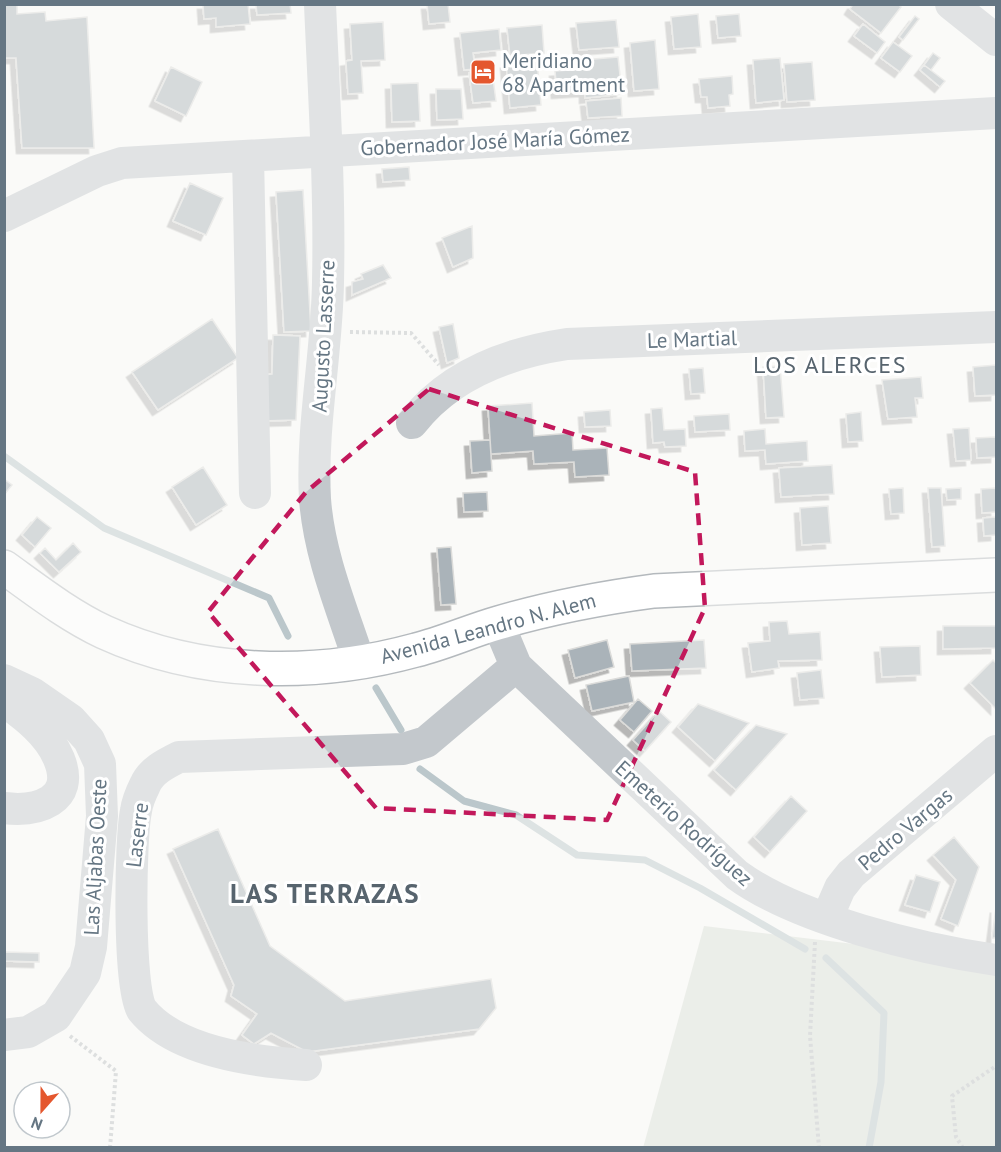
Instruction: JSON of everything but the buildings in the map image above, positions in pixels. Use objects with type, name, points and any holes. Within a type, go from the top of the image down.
[{"type":"highway","name":"Avenida Leandro N. Alem","points":[[4,567],[51,601],[103,631],[158,653],[213,665],[264,669],[359,662],[415,651],[498,623],[596,600],[654,591],[996,575]]},
{"type":"street","name":"Augusto Lasserre","points":[[320,4],[327,150],[328,283],[314,464],[316,502],[332,577],[359,662]]},
{"type":"street","points":[[951,4],[996,40]]},
{"type":"street","name":"Gobernador José María Gómez","points":[[4,216],[97,171],[122,163],[995,112]]},
{"type":"street","points":[[248,156],[255,493]]},
{"type":"street","name":"Le Martial","points":[[412,423],[426,405],[480,368],[528,350],[567,344],[996,327]]},
{"type":"street","name":"Emeterio Rodríguez","points":[[498,623],[516,666],[737,875],[783,903],[827,918],[892,937],[996,960]]},
{"type":"street","name":"Laserre","points":[[306,1065],[266,1063],[216,1051],[158,1024],[141,1008],[134,986],[132,858],[136,811],[146,783],[161,766],[179,757],[403,750],[426,742],[516,666]]},
{"type":"street","name":"Las Aljabas Oeste","points":[[4,680],[32,693],[71,720],[89,740],[100,764],[102,816],[91,948],[85,973],[73,995],[56,1016],[28,1032],[4,1035]]},
{"type":"street","points":[[4,701],[42,733],[59,759],[62,775],[60,789],[52,800],[42,807],[4,808]]},
{"type":"street","name":"Pedro Vargas","points":[[827,918],[840,888],[851,874],[996,751]]},
{"type":"path","points":[[325,331],[411,333],[455,384]]},
{"type":"path","points":[[814,946],[810,1036],[819,1148]]},
{"type":"path","points":[[49,1020],[116,1071],[110,1148]]},
{"type":"path","points":[[963,1148],[956,1137],[952,1096],[996,1066]]},
{"type":"highlighted area","points":[[429,389],[695,472],[705,608],[607,820],[376,808],[208,612],[306,492]]},
{"type":"shaded area","points":[[704,926],[996,961],[996,1147],[643,1148]]},
{"type":"waterway","points":[[4,456],[104,528],[269,598],[288,636]]},
{"type":"waterway","points":[[376,688],[401,730]]},
{"type":"waterway","points":[[420,769],[464,801],[516,815],[577,855],[645,860],[700,888],[805,949]]},
{"type":"waterway","points":[[826,958],[884,1013],[881,1082],[869,1148]]},
{"type":"place","name":"Meridiano 68 Apartment","points":[[483,72]]},
{"type":"district","name":"LOS ALERCES","points":[[830,364]]},
{"type":"district","name":"LAS TERRAZAS","points":[[325,893]]}]
